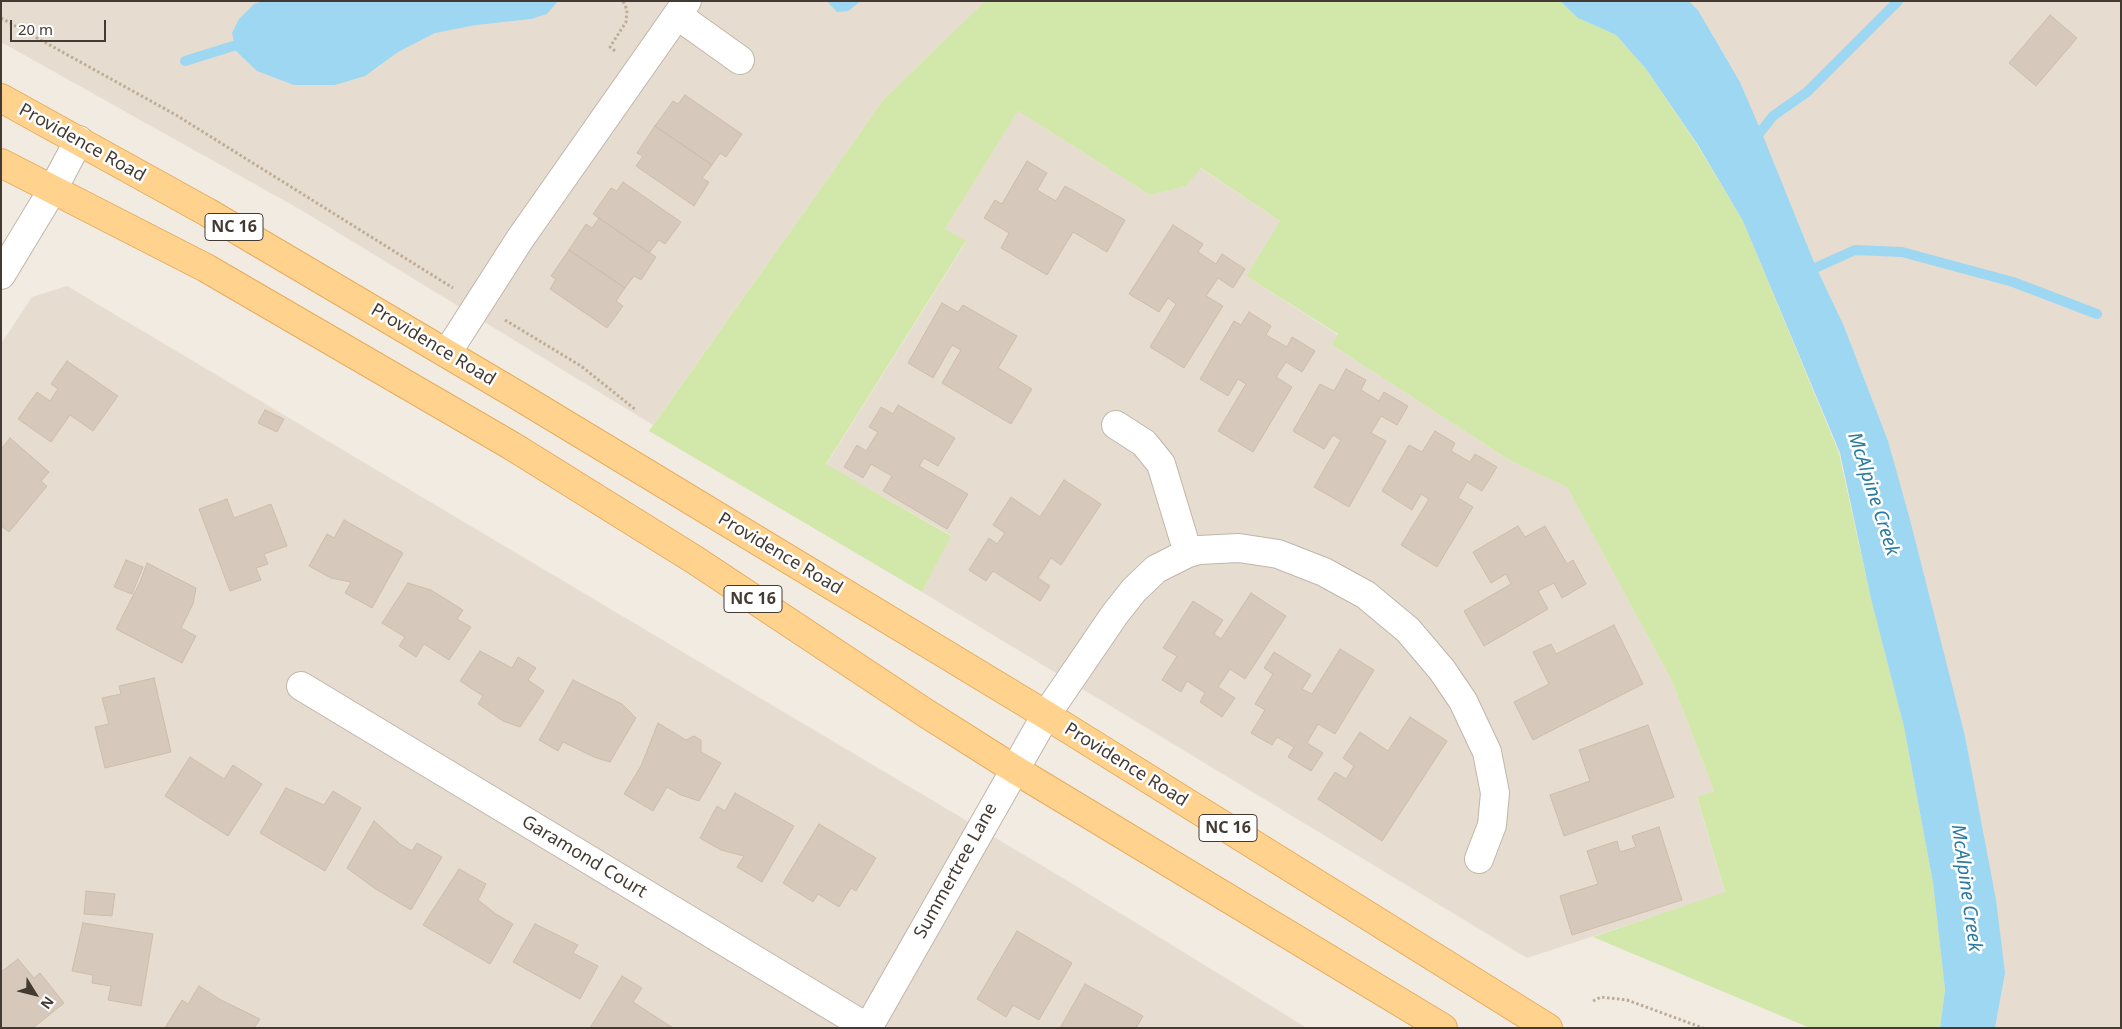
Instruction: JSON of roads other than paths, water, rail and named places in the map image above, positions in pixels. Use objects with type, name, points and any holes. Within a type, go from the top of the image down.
[{"type":"main road","name":"Providence Road","points":[[1,98],[207,212],[447,353],[1046,715],[1548,1028]]},
{"type":"main road","name":"NC 16","points":[[1,163],[206,268],[512,446],[696,560],[924,712],[1014,769],[1443,1028]]},
{"type":"street","points":[[447,353],[520,239],[682,8],[740,60]]},
{"type":"street","points":[[1,275],[53,189],[79,140]]},
{"type":"street","points":[[1116,425],[1144,443],[1160,464],[1188,553]]},
{"type":"street","name":"Summertree Lane","points":[[868,1028],[1046,715],[1115,614],[1134,590],[1156,569],[1188,553],[1199,550],[1239,548],[1278,554],[1324,572],[1366,595],[1408,630],[1442,670],[1463,701],[1487,752],[1495,793],[1492,825],[1479,859]]},
{"type":"street","name":"Garamond Court","points":[[301,686],[868,1028]]},
{"type":"water","points":[[263,1],[558,1],[547,14],[531,19],[476,25],[435,33],[398,52],[365,76],[335,85],[294,85],[257,71],[236,51],[232,33],[239,19],[254,4]]},
{"type":"water","points":[[827,1],[861,1],[848,11],[837,12]]},
{"type":"water","name":"McAlpine Creek","points":[[1560,1],[1689,1],[1698,10],[1740,82],[1816,267],[1844,326],[1888,441],[1965,736],[1996,900],[2005,973],[1995,1028],[1940,1028],[1945,990],[1933,883],[1904,727],[1871,599],[1840,453],[1743,221],[1698,145],[1646,69],[1616,35],[1578,18]]},
{"type":"waterway","points":[[1754,140],[1773,116],[1807,92],[1898,1]]},
{"type":"waterway","points":[[185,61],[246,42]]},
{"type":"waterway","points":[[1804,273],[1855,250],[1902,252],[2013,282],[2097,314]]}]
